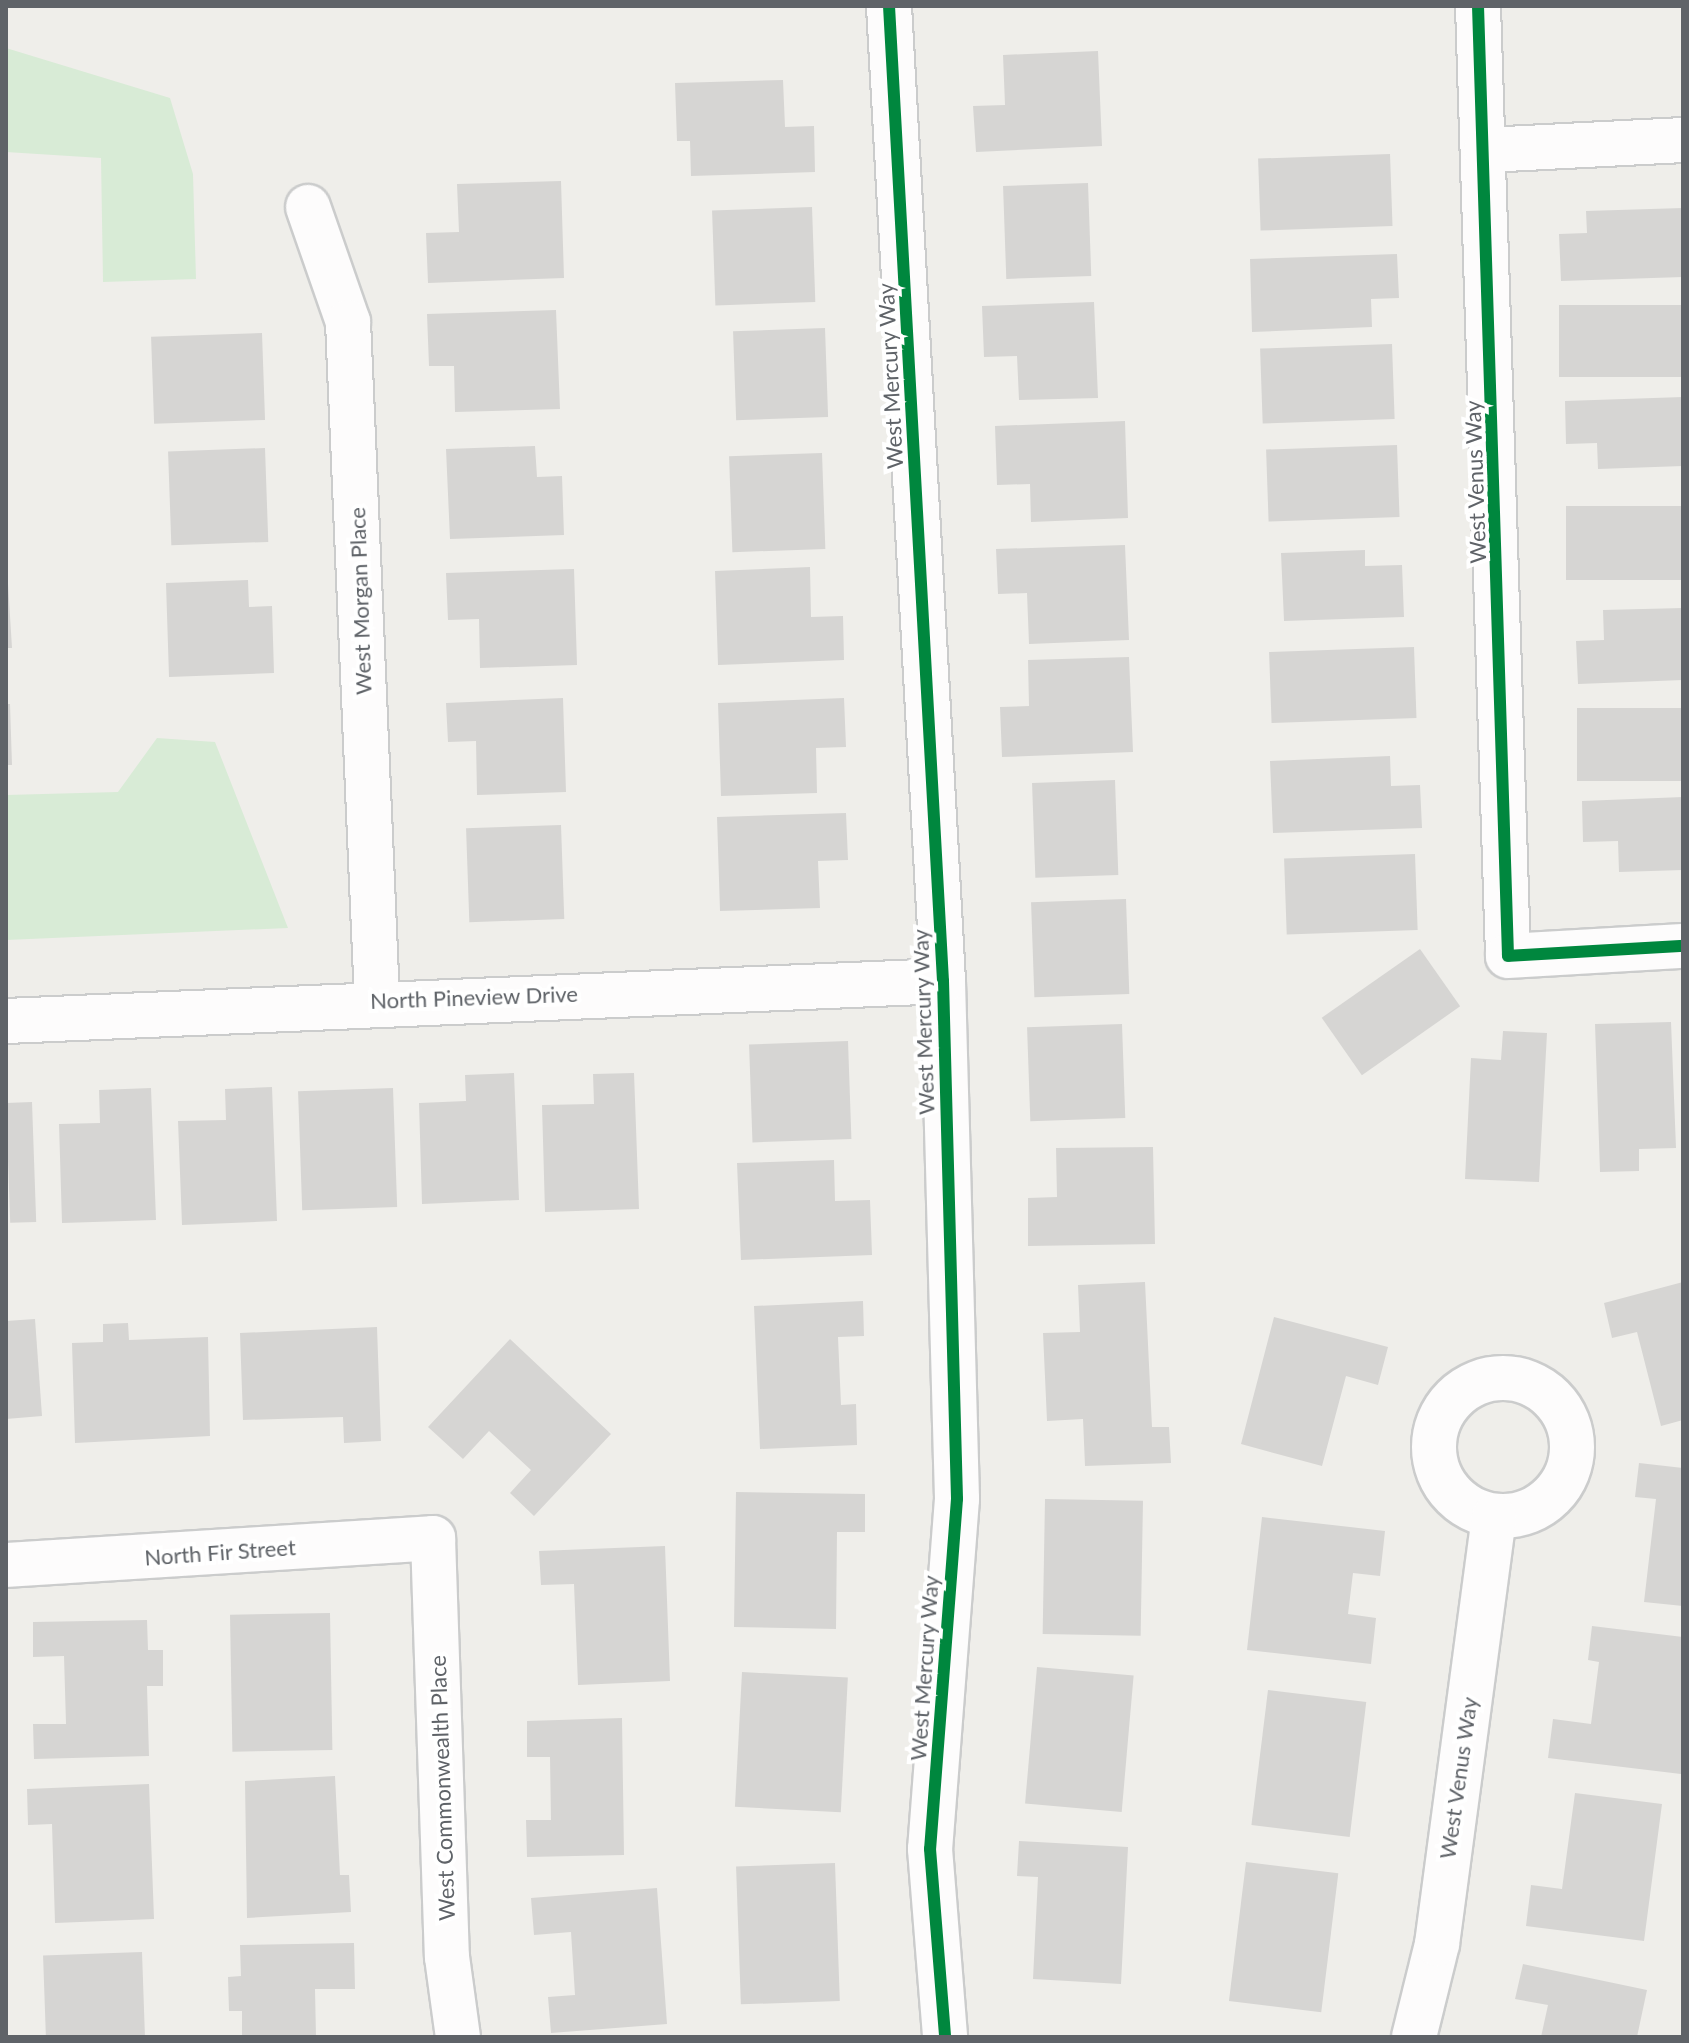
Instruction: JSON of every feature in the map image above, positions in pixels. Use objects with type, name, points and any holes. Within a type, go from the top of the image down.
[{"type":"street","name":"West Mercury Way","points":[[889,6],[943,981],[957,1499],[930,1849],[945,2037]]},
{"type":"street","name":"West Venus Way","points":[[1478,6],[1486,150],[1508,956],[1683,946]]},
{"type":"street","points":[[1486,150],[1683,140]]},
{"type":"street","name":"West Morgan Place","points":[[308,207],[348,322],[377,1001]]},
{"type":"street","name":"North Pineview Drive","points":[[6,1021],[377,1001],[943,981]]},
{"type":"street","name":"West Venus Way","points":[[1414,2037],[1437,1944],[1494,1517]]},
{"type":"street","name":"North Fir Street","points":[[6,1565],[433,1538]]},
{"type":"street","name":"West Commonwealth Place","points":[[433,1538],[447,1957],[458,2037]]},
{"type":"green space","points":[[6,48],[170,98],[193,174],[196,279],[103,282],[101,158],[6,152]]},
{"type":"green space","points":[[157,738],[215,742],[288,928],[6,940],[6,795],[118,792]]},
{"type":"building","points":[[1098,51],[1102,146],[976,152],[973,106],[1005,105],[1003,55]]},
{"type":"building","points":[[783,80],[785,127],[814,126],[815,172],[691,176],[690,141],[677,141],[675,83]]},
{"type":"building","points":[[1390,154],[1393,226],[1261,231],[1258,159]]},
{"type":"building","points":[[561,181],[564,278],[428,283],[426,233],[459,232],[457,184]]},
{"type":"building","points":[[1088,183],[1091,276],[1006,279],[1003,186]]},
{"type":"building","points":[[812,207],[815,302],[715,305],[712,210]]},
{"type":"building","points":[[1683,208],[1683,277],[1561,281],[1559,234],[1587,233],[1586,211]]},
{"type":"building","points":[[1397,254],[1399,298],[1371,299],[1372,327],[1252,332],[1250,259]]},
{"type":"building","points":[[1094,302],[1098,398],[1019,400],[1017,356],[984,357],[982,306]]},
{"type":"building","points":[[1559,305],[1683,305],[1683,377],[1559,377]]},
{"type":"building","points":[[556,310],[560,409],[455,412],[454,366],[429,366],[427,314]]},
{"type":"building","points":[[825,328],[828,417],[736,420],[733,331]]},
{"type":"building","points":[[262,333],[265,420],[154,424],[151,337]]},
{"type":"building","points":[[1392,344],[1395,419],[1263,424],[1260,349]]},
{"type":"building","points":[[1683,397],[1683,466],[1598,469],[1597,443],[1566,444],[1565,401]]},
{"type":"building","points":[[1125,421],[1128,518],[1031,522],[1030,484],[997,485],[995,426]]},
{"type":"building","points":[[1397,445],[1400,517],[1269,522],[1266,450]]},
{"type":"building","points":[[535,446],[537,477],[562,476],[564,535],[450,539],[446,449]]},
{"type":"building","points":[[265,448],[268,542],[171,545],[168,451]]},
{"type":"building","points":[[822,453],[825,549],[732,552],[729,456]]},
{"type":"building","points":[[1566,506],[1683,506],[1683,580],[1566,580]]},
{"type":"building","points":[[1125,545],[1129,640],[1029,644],[1027,593],[998,594],[996,549]]},
{"type":"building","points":[[1365,550],[1365,566],[1402,565],[1404,617],[1284,621],[1281,553]]},
{"type":"building","points":[[6,552],[12,648],[6,648]]},
{"type":"building","points":[[810,567],[811,617],[843,616],[844,660],[718,665],[715,571]]},
{"type":"building","points":[[574,569],[577,665],[480,668],[479,619],[448,620],[446,573]]},
{"type":"building","points":[[248,580],[249,607],[272,606],[274,673],[169,677],[166,583]]},
{"type":"building","points":[[1683,608],[1683,680],[1578,684],[1576,641],[1604,640],[1603,610]]},
{"type":"building","points":[[1414,647],[1416,718],[1272,723],[1269,652]]},
{"type":"building","points":[[1129,657],[1133,752],[1002,757],[1000,707],[1029,706],[1028,660]]},
{"type":"building","points":[[563,698],[566,792],[477,795],[476,741],[448,742],[446,703]]},
{"type":"building","points":[[844,698],[846,747],[816,748],[817,793],[721,796],[718,703]]},
{"type":"building","points":[[6,704],[10,704],[12,765],[6,765]]},
{"type":"building","points":[[1577,708],[1683,708],[1683,781],[1577,781]]},
{"type":"building","points":[[1390,756],[1391,786],[1420,785],[1422,828],[1273,833],[1270,761]]},
{"type":"building","points":[[1115,780],[1118,875],[1035,878],[1032,783]]},
{"type":"building","points":[[1683,797],[1683,870],[1619,872],[1618,841],[1583,842],[1582,801]]},
{"type":"building","points":[[846,813],[848,860],[818,861],[820,908],[720,911],[717,817]]},
{"type":"building","points":[[561,825],[564,919],[469,922],[466,828]]},
{"type":"building","points":[[1415,854],[1418,930],[1287,935],[1284,859]]},
{"type":"building","points":[[1126,899],[1129,994],[1034,997],[1031,902]]},
{"type":"building","points":[[1420,949],[1460,1006],[1362,1075],[1322,1018]]},
{"type":"building","points":[[1671,1022],[1676,1148],[1639,1149],[1639,1171],[1600,1172],[1595,1024]]},
{"type":"building","points":[[1122,1024],[1125,1118],[1030,1121],[1027,1027]]},
{"type":"building","points":[[1503,1031],[1547,1033],[1539,1182],[1465,1179],[1471,1058],[1501,1060]]},
{"type":"building","points":[[848,1041],[851,1139],[752,1142],[749,1044]]},
{"type":"building","points":[[514,1073],[519,1200],[422,1204],[419,1103],[466,1101],[465,1075]]},
{"type":"building","points":[[634,1073],[639,1209],[545,1212],[542,1105],[594,1104],[593,1074]]},
{"type":"building","points":[[272,1087],[277,1221],[182,1225],[178,1121],[226,1120],[225,1089]]},
{"type":"building","points":[[151,1088],[156,1220],[62,1223],[59,1124],[100,1123],[99,1090]]},
{"type":"building","points":[[393,1088],[397,1207],[302,1210],[298,1091]]},
{"type":"building","points":[[32,1102],[36,1222],[10,1223],[6,1103]]},
{"type":"building","points":[[1153,1147],[1155,1244],[1028,1246],[1028,1198],[1057,1197],[1056,1148]]},
{"type":"building","points":[[834,1160],[835,1201],[870,1200],[872,1255],[741,1260],[737,1163]]},
{"type":"building","points":[[1145,1282],[1152,1427],[1169,1427],[1171,1463],[1085,1466],[1083,1419],[1047,1421],[1043,1333],[1080,1332],[1078,1285]]},
{"type":"building","points":[[1683,1282],[1683,1420],[1661,1426],[1637,1332],[1612,1338],[1604,1303]]},
{"type":"building","points":[[863,1301],[864,1336],[838,1337],[841,1405],[856,1404],[857,1445],[760,1449],[754,1306]]},
{"type":"building","points":[[1274,1317],[1388,1347],[1378,1385],[1346,1376],[1322,1466],[1241,1444]]},
{"type":"building","points":[[35,1319],[42,1416],[6,1419],[6,1321]]},
{"type":"building","points":[[128,1323],[129,1340],[208,1337],[210,1436],[75,1443],[72,1343],[103,1342],[103,1324]]},
{"type":"building","points":[[377,1327],[381,1441],[344,1443],[343,1417],[243,1420],[240,1333]]},
{"type":"building","points":[[510,1339],[611,1434],[534,1516],[510,1493],[531,1470],[489,1431],[463,1459],[428,1427]]},
{"type":"building","points":[[1639,1463],[1683,1468],[1683,1606],[1644,1602],[1656,1499],[1635,1497]]},
{"type":"building","points":[[736,1492],[865,1494],[865,1532],[837,1532],[836,1629],[734,1627]]},
{"type":"building","points":[[1045,1499],[1143,1501],[1141,1636],[1043,1634]]},
{"type":"building","points":[[1262,1517],[1385,1531],[1380,1576],[1353,1573],[1348,1614],[1376,1618],[1371,1664],[1247,1650]]},
{"type":"building","points":[[665,1546],[670,1681],[578,1685],[574,1584],[541,1585],[539,1551]]},
{"type":"building","points":[[330,1613],[332,1750],[232,1752],[230,1615]]},
{"type":"building","points":[[147,1620],[148,1650],[163,1650],[163,1686],[147,1686],[149,1756],[34,1759],[33,1724],[66,1724],[64,1656],[33,1657],[33,1622]]},
{"type":"building","points":[[1592,1626],[1683,1637],[1681,1774],[1548,1758],[1553,1719],[1591,1724],[1599,1662],[1588,1660]]},
{"type":"building","points":[[1037,1667],[1134,1675],[1122,1812],[1025,1803]]},
{"type":"building","points":[[742,1672],[848,1678],[841,1812],[735,1807]]},
{"type":"building","points":[[1268,1690],[1366,1702],[1350,1837],[1251,1825]]},
{"type":"building","points":[[622,1718],[624,1855],[527,1857],[526,1820],[551,1820],[550,1757],[527,1757],[527,1721]]},
{"type":"building","points":[[335,1776],[340,1875],[349,1875],[351,1912],[247,1918],[245,1781]]},
{"type":"building","points":[[149,1784],[154,1919],[55,1923],[52,1824],[28,1825],[27,1789]]},
{"type":"building","points":[[1575,1793],[1662,1804],[1644,1941],[1526,1926],[1531,1885],[1562,1889]]},
{"type":"building","points":[[1019,1841],[1128,1847],[1121,1984],[1033,1979],[1038,1877],[1017,1876]]},
{"type":"building","points":[[1246,1862],[1338,1873],[1321,2012],[1229,2001]]},
{"type":"building","points":[[835,1863],[840,2001],[741,2004],[736,1866]]},
{"type":"building","points":[[657,1888],[667,2024],[551,2033],[548,1997],[575,1995],[571,1932],[534,1935],[531,1898]]},
{"type":"building","points":[[354,1943],[355,1989],[315,1989],[316,2037],[242,2037],[242,2011],[229,2011],[228,1977],[241,1976],[240,1945]]},
{"type":"building","points":[[142,1952],[145,2037],[46,2037],[43,1955]]},
{"type":"building","points":[[1523,1964],[1647,1990],[1637,2037],[1541,2037],[1548,2005],[1515,1999]]},
{"type":"cycle path","points":[[889,6],[943,981],[957,1499],[930,1849],[945,2037]]},
{"type":"cycle path","points":[[1478,6],[1508,956],[1683,946]]}]
